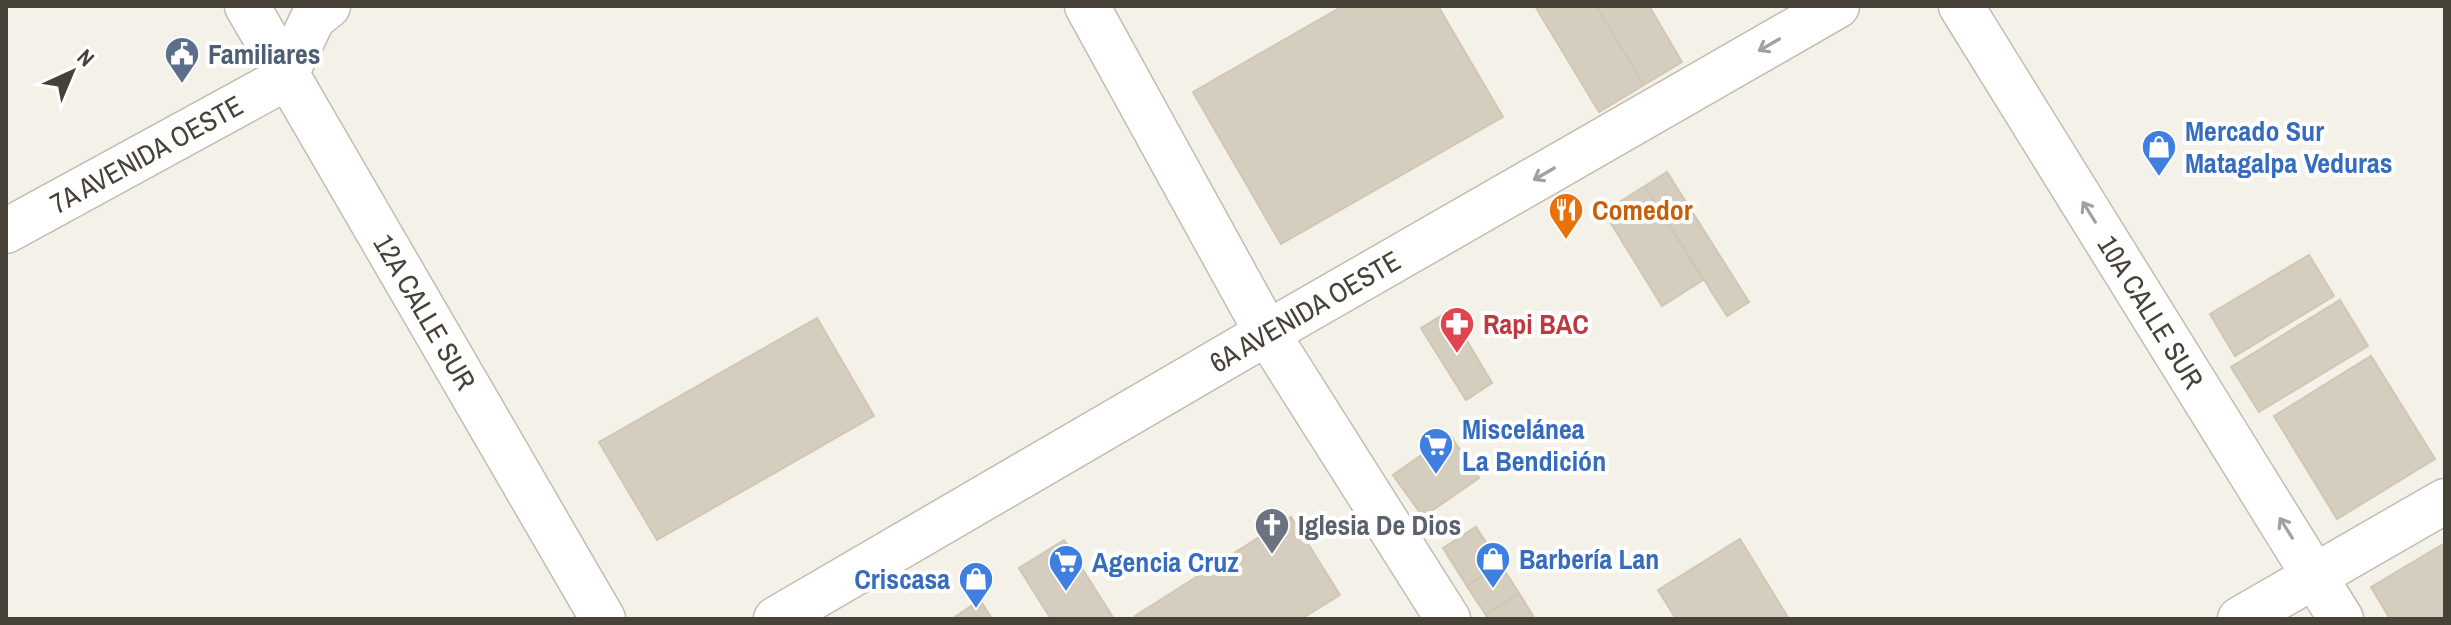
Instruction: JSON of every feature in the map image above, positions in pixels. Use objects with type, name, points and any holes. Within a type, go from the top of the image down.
[{"type":"street","name":"12A CALLE SUR","points":[[247,6],[603,619]]},
{"type":"street","points":[[287,76],[313,18],[328,6]]},
{"type":"street","points":[[1087,6],[1267,333],[1448,619]]},
{"type":"street","name":"6A AVENIDA OESTE","points":[[776,619],[1837,6]]},
{"type":"street","name":"10A CALLE SUR","points":[[1961,6],[2341,619]]},
{"type":"street","name":"7A AVENIDA OESTE","points":[[6,231],[287,76]]},
{"type":"street","points":[[2240,619],[2445,501]]},
{"type":"building","points":[[1343,6],[1438,6],[1503,117],[1281,244],[1193,92]]},
{"type":"building","points":[[1535,6],[1596,6],[1644,85],[1599,112]]},
{"type":"building","points":[[1596,6],[1649,6],[1682,62],[1644,85]]},
{"type":"building","points":[[1667,172],[1749,302],[1727,316],[1645,186]]},
{"type":"building","points":[[1645,186],[1703,280],[1662,306],[1604,212]]},
{"type":"building","points":[[2309,255],[2334,296],[2235,356],[2210,314]]},
{"type":"building","points":[[2340,300],[2368,346],[2259,412],[2231,367]]},
{"type":"building","name":"Rapi BAC","points":[[1449,311],[1492,383],[1466,400],[1421,328]]},
{"type":"building","points":[[817,318],[874,416],[657,540],[599,442]]},
{"type":"building","points":[[2371,356],[2435,459],[2337,519],[2274,416]]},
{"type":"building","name":"Miscelánea La Bendición","points":[[1450,435],[1479,478],[1423,517],[1393,475]]},
{"type":"building","name":"Iglesia De Dios","points":[[1291,517],[1340,595],[1301,619],[1137,619],[1135,616]]},
{"type":"building","points":[[1476,527],[1500,564],[1467,586],[1443,548]]},
{"type":"building","points":[[1740,539],[1789,619],[1676,619],[1658,590]]},
{"type":"building","name":"Agencia Cruz","points":[[1064,540],[1114,619],[1051,619],[1019,568]]},
{"type":"building","points":[[2445,543],[2445,619],[2390,619],[2371,587]]},
{"type":"building","name":"Barbería Lan","points":[[1500,564],[1519,593],[1486,615],[1467,586]]},
{"type":"building","points":[[1519,593],[1535,619],[1488,619],[1486,615]]},
{"type":"building","name":"Criscasa","points":[[980,600],[992,619],[952,619]]},
{"type":"place","name":"Familiares","points":[[182,85]]},
{"type":"place","name":"Mercado Sur Matagalpa Veduras","points":[[2159,178]]},
{"type":"place","name":"Comedor","points":[[1566,241]]},
{"type":"place","name":"Rapi BAC","points":[[1457,355]]},
{"type":"place","name":"Miscelánea La Bendición","points":[[1436,476]]},
{"type":"place","name":"Iglesia De Dios","points":[[1272,556]]},
{"type":"place","name":"Barbería Lan","points":[[1493,590]]},
{"type":"place","name":"Agencia Cruz","points":[[1066,593]]},
{"type":"place","name":"Criscasa","points":[[976,610]]}]
